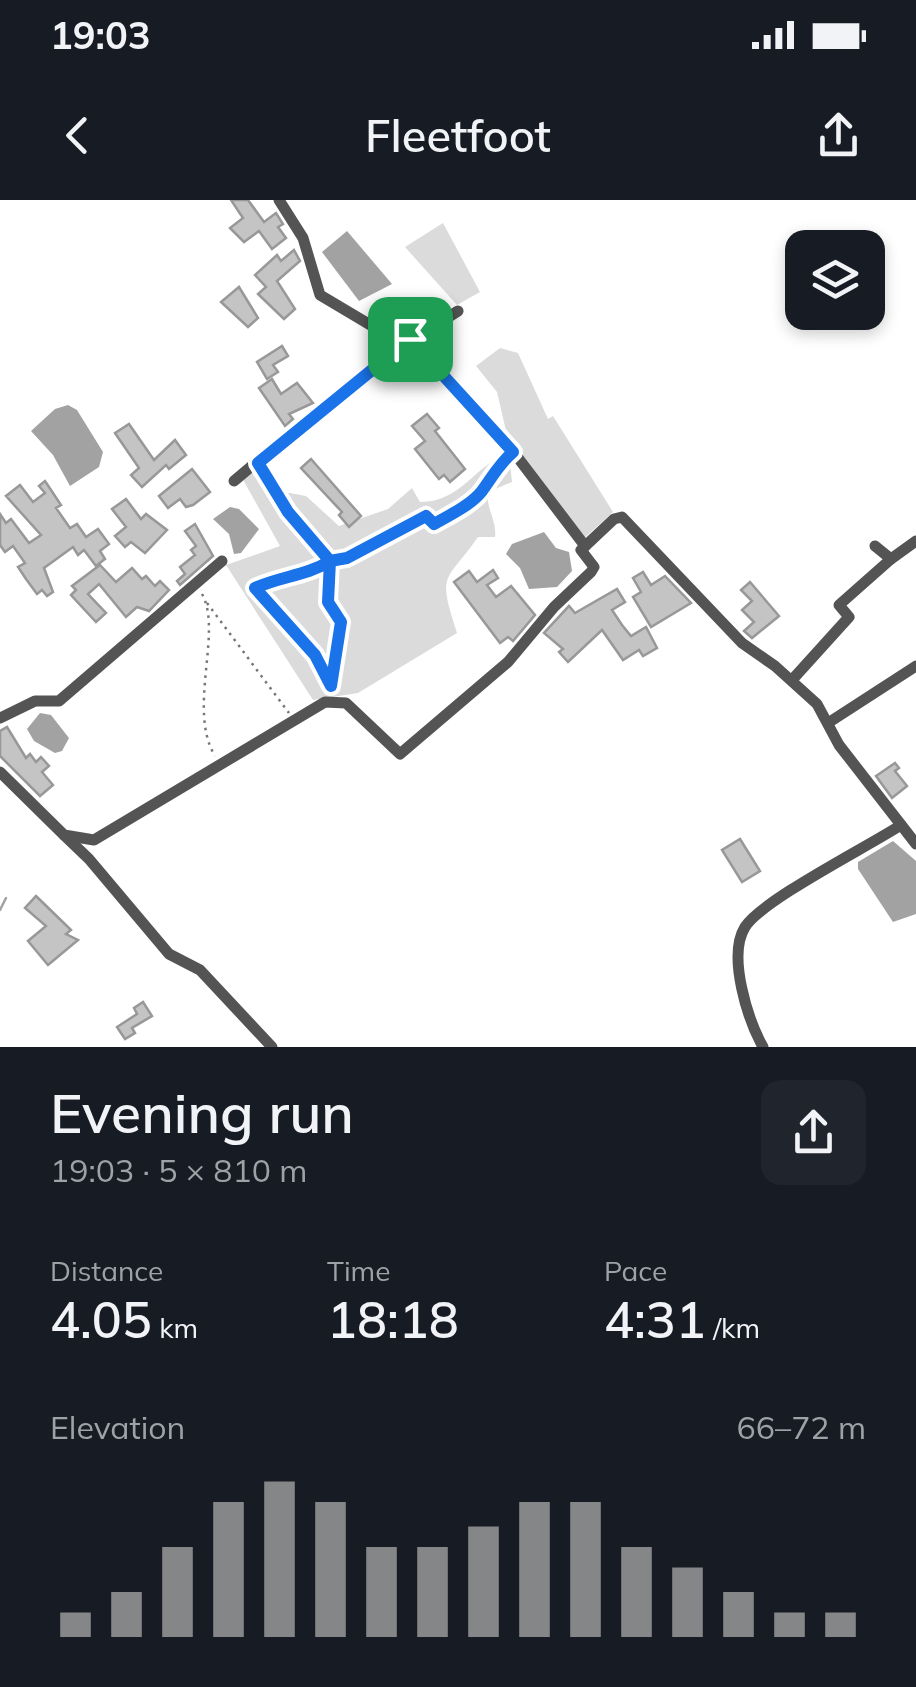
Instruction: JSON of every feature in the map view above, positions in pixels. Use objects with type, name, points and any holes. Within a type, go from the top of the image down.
[{"type":"street","points":[[280,200],[303,238],[320,295],[399,342],[410,339]]},
{"type":"street","points":[[234,482],[410,339],[458,310]]},
{"type":"street","points":[[410,339],[513,452],[585,546]]},
{"type":"street","points":[[64,836],[94,840],[326,702],[346,703],[400,754],[508,662],[554,606],[591,572],[594,567],[580,550],[622,517],[742,643],[817,704],[839,745],[916,844]]},
{"type":"street","points":[[792,680],[849,617],[840,605],[916,542]]},
{"type":"street","points":[[874,546],[891,559]]},
{"type":"street","points":[[0,718],[35,701],[59,701],[222,561]]},
{"type":"street","points":[[828,723],[916,666]]},
{"type":"street","points":[[0,772],[98,868],[168,954],[200,970],[272,1047]]},
{"type":"street","points":[[763,1047],[742,999],[739,947],[745,928],[818,873],[902,825]]},
{"type":"path","points":[[258,463],[288,512],[330,561],[328,602],[341,622],[331,686],[315,655],[255,588],[285,575],[306,575],[330,561],[347,558],[426,516],[434,524],[481,492],[498,463],[513,452]]},
{"type":"path","points":[[196,584],[295,721]]},
{"type":"path","points":[[206,602],[204,739],[219,768]]},
{"type":"shaded area","points":[[443,223],[480,292],[457,305],[405,247]]},
{"type":"shaded area","points":[[347,231],[392,284],[359,301],[322,252]]},
{"type":"shaded area","points":[[500,348],[518,353],[548,419],[553,416],[613,512],[581,541],[510,448],[497,392],[476,366]]},
{"type":"shaded area","points":[[68,405],[77,410],[103,452],[99,467],[70,486],[53,455],[31,431],[55,409]]},
{"type":"shaded area","points":[[509,453],[512,482],[488,492],[495,537],[478,537],[448,579],[447,598],[457,633],[358,693],[313,700],[226,565],[280,546],[241,476],[258,463],[284,492],[306,496],[339,526],[388,509],[412,488],[420,502],[447,496]]},
{"type":"shaded area","points":[[230,507],[239,509],[259,529],[241,553],[234,554],[229,534],[213,519]]},
{"type":"shaded area","points":[[544,532],[556,548],[569,552],[572,571],[557,587],[529,589],[520,568],[506,554],[512,544]]},
{"type":"shaded area","points":[[40,713],[51,715],[69,738],[62,751],[55,753],[34,741],[27,729]]},
{"type":"shaded area","points":[[893,841],[916,861],[916,914],[893,922],[858,869],[858,862]]},
{"type":"building","points":[[231,200],[248,200],[264,222],[276,213],[283,224],[278,227],[286,238],[272,249],[259,231],[244,242],[230,228],[243,218]]},
{"type":"building","points":[[294,250],[300,261],[277,281],[295,309],[284,319],[258,294],[266,287],[255,275],[277,255],[281,261]]},
{"type":"building","points":[[239,287],[258,318],[248,327],[221,302]]},
{"type":"building","points":[[282,346],[288,356],[273,365],[278,372],[267,379],[257,362]]},
{"type":"building","points":[[272,379],[281,394],[297,383],[313,403],[289,414],[293,419],[285,426],[259,388]]},
{"type":"building","points":[[427,414],[439,428],[435,431],[465,469],[450,482],[444,475],[439,479],[415,449],[425,441],[412,426]]},
{"type":"building","points":[[129,424],[154,460],[175,440],[186,455],[169,469],[166,465],[142,487],[131,475],[139,468],[115,433]]},
{"type":"building","points":[[311,459],[361,516],[349,527],[339,515],[342,512],[301,468]]},
{"type":"building","points":[[192,469],[210,492],[193,505],[186,507],[180,499],[168,508],[159,496]]},
{"type":"building","points":[[45,481],[70,528],[77,524],[86,537],[98,529],[109,544],[100,551],[105,559],[96,566],[84,550],[78,555],[73,547],[44,568],[53,592],[47,596],[42,590],[37,594],[26,579],[18,567],[25,563],[13,546],[5,552],[0,545],[0,514],[6,523],[11,519],[29,543],[41,535],[6,496],[20,485],[33,502],[45,493],[39,486]]},
{"type":"building","points":[[126,499],[141,519],[146,514],[167,530],[145,553],[131,542],[125,547],[115,536],[126,527],[112,509]]},
{"type":"building","points":[[195,524],[213,556],[180,585],[177,581],[185,574],[180,567],[195,555],[191,550],[196,546],[185,531]]},
{"type":"building","points":[[100,565],[116,582],[132,568],[142,579],[146,576],[155,586],[160,581],[169,590],[149,611],[137,607],[126,617],[99,584],[88,594],[106,613],[96,622],[71,595],[76,590],[72,586]]},
{"type":"building","points":[[493,570],[498,578],[487,585],[496,597],[511,586],[535,615],[513,641],[508,637],[500,643],[454,582],[469,571],[477,582]]},
{"type":"building","points":[[643,572],[651,585],[665,576],[691,603],[651,627],[633,597],[641,592],[633,578]]},
{"type":"building","points":[[750,582],[779,616],[752,638],[744,631],[754,622],[742,610],[752,601],[741,590]]},
{"type":"building","points":[[617,589],[625,602],[612,610],[622,625],[631,636],[646,627],[657,648],[643,656],[639,650],[623,660],[602,630],[568,662],[559,652],[563,649],[544,633],[569,606],[575,613]]},
{"type":"building","points":[[7,727],[26,758],[30,754],[36,762],[41,757],[49,766],[42,772],[53,785],[40,796],[0,756],[0,731]]},
{"type":"building","points":[[895,763],[899,768],[895,771],[907,786],[892,798],[876,776]]},
{"type":"building","points":[[740,839],[760,871],[742,882],[722,850]]},
{"type":"building","points":[[36,896],[71,930],[66,934],[78,940],[48,965],[28,941],[46,926],[25,908]]},
{"type":"building","points":[[143,1002],[152,1016],[132,1028],[135,1033],[125,1039],[117,1027],[137,1014],[134,1008]]},
{"type":"waterway","points":[[0,910],[6,898]]},
{"type":"route","points":[[410,339],[372,366],[351,388],[258,463],[288,512],[330,561],[306,575],[285,575],[255,588],[315,655],[331,686],[336,630],[341,622],[328,602],[330,561],[347,558],[374,541],[408,530],[426,516],[434,524],[448,516],[481,492],[498,463],[513,452],[410,339]]}]
